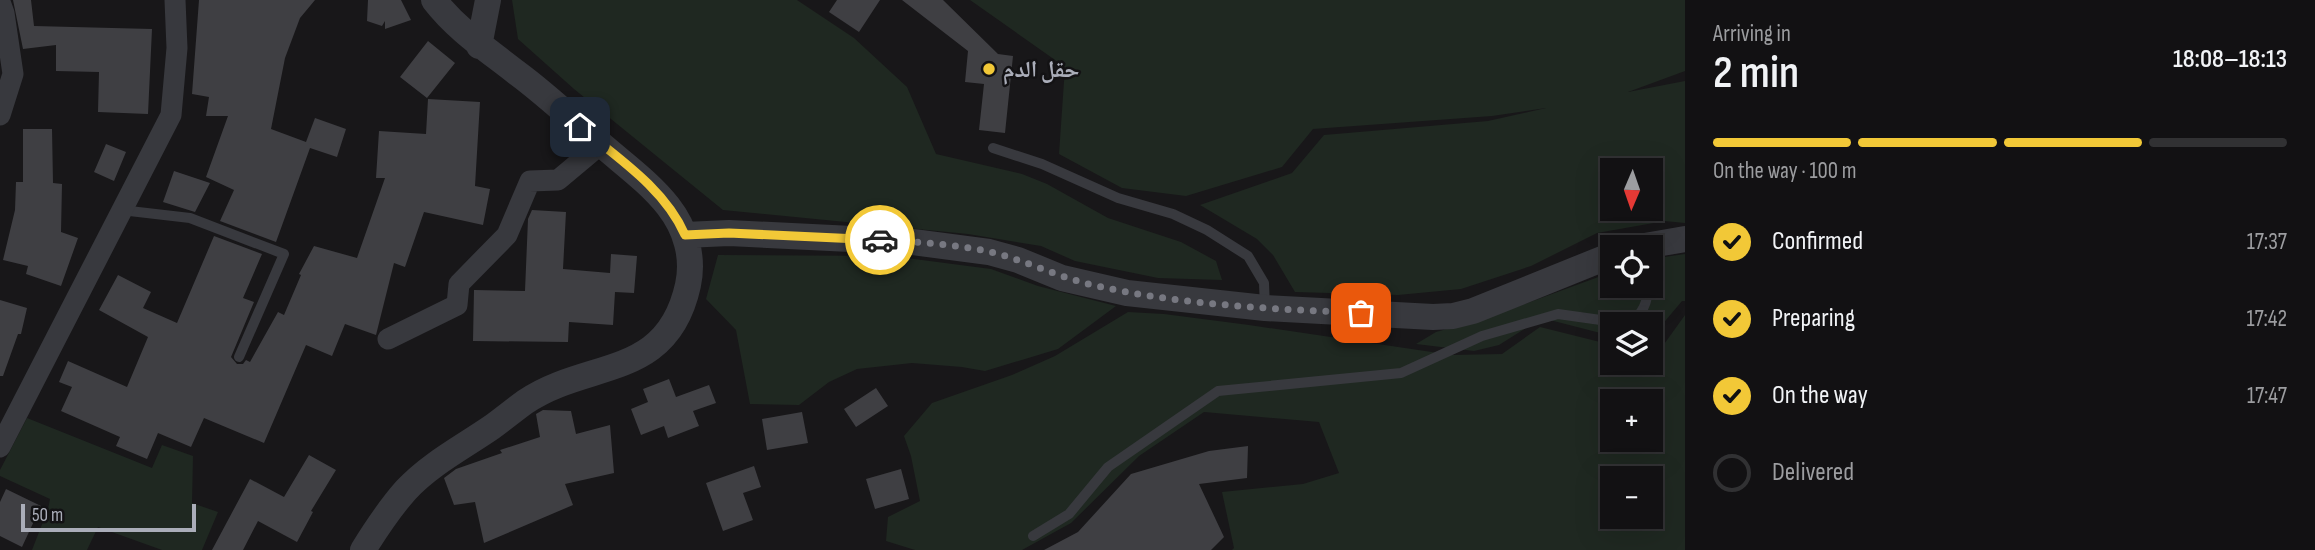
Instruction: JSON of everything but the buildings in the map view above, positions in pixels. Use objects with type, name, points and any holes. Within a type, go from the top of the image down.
[{"type":"street","points":[[0,447],[171,115],[177,48],[175,0]]},
{"type":"street","points":[[363,550],[408,488],[527,400],[559,385],[647,353],[661,341],[678,314],[691,269],[685,235],[674,214],[656,192],[519,74],[479,46],[434,0]]},
{"type":"street","points":[[479,46],[488,0]]},
{"type":"street","points":[[0,2],[13,74],[0,115]]},
{"type":"street","points":[[388,339],[457,305],[458,284],[507,235],[530,181],[558,180],[601,144]]},
{"type":"street","points":[[685,235],[729,233],[913,242],[989,252],[1018,260],[1062,278],[1116,290],[1265,308],[1433,317],[1453,316],[1502,300],[1600,260]]},
{"type":"street","points":[[1663,243],[1685,239]]},
{"type":"lane","points":[[993,148],[1042,164],[1118,198],[1174,214],[1207,230],[1248,256],[1264,283],[1265,308]]},
{"type":"lane","points":[[121,210],[190,218],[284,254],[239,357]]},
{"type":"lane","points":[[1033,536],[1069,514],[1108,467],[1218,391],[1401,373],[1482,336],[1558,314],[1600,320]]},
{"type":"shaded area","points":[[512,0],[797,0],[854,38],[907,87],[936,154],[1022,174],[1047,184],[1108,218],[1181,242],[1216,261],[1222,280],[1158,278],[1075,261],[1041,246],[968,234],[723,210],[574,89],[518,39]]},
{"type":"shaded area","points":[[970,0],[1685,0],[1685,71],[1628,92],[1685,81],[1685,223],[1665,221],[1597,233],[1531,266],[1461,289],[1398,295],[1295,292],[1273,255],[1257,239],[1200,205],[1292,173],[1324,135],[1488,121],[1546,108],[1492,116],[1313,129],[1282,167],[1186,196],[1122,188],[1059,154],[1065,67]]},
{"type":"shaded area","points":[[1685,254],[1685,301],[1682,301],[1663,324],[1663,312],[1600,312],[1600,333],[1542,318],[1499,345],[1474,351],[1416,344],[1436,332],[1492,316],[1600,276],[1600,298],[1663,298],[1663,257]]},
{"type":"shaded area","points":[[718,255],[891,256],[991,269],[1038,286],[1116,306],[1058,349],[985,371],[912,363],[857,369],[829,382],[799,405],[750,404],[736,330],[706,299]]},
{"type":"shaded area","points":[[1128,312],[1249,325],[1452,355],[1502,354],[1540,327],[1600,342],[1600,375],[1663,375],[1663,346],[1685,315],[1685,550],[1232,550],[1234,548],[1222,492],[1303,484],[1339,473],[1319,422],[1204,412],[1139,456],[1071,523],[1022,550],[915,550],[886,541],[888,517],[920,501],[904,436],[932,403],[1012,375],[1055,356]]},
{"type":"shaded area","points":[[27,418],[152,468],[162,445],[193,456],[192,503],[218,512],[202,550],[162,550],[98,527],[87,550],[32,550],[50,499],[0,476],[0,470]]},
{"type":"way so far","points":[[880,240],[989,252],[1018,260],[1062,278],[1127,293],[1265,308],[1361,313]]},
{"type":"place","name":"حقل الدم","points":[[989,69]]},
{"type":"route","points":[[580,127],[656,192],[674,214],[685,235],[729,233],[880,240]]}]
